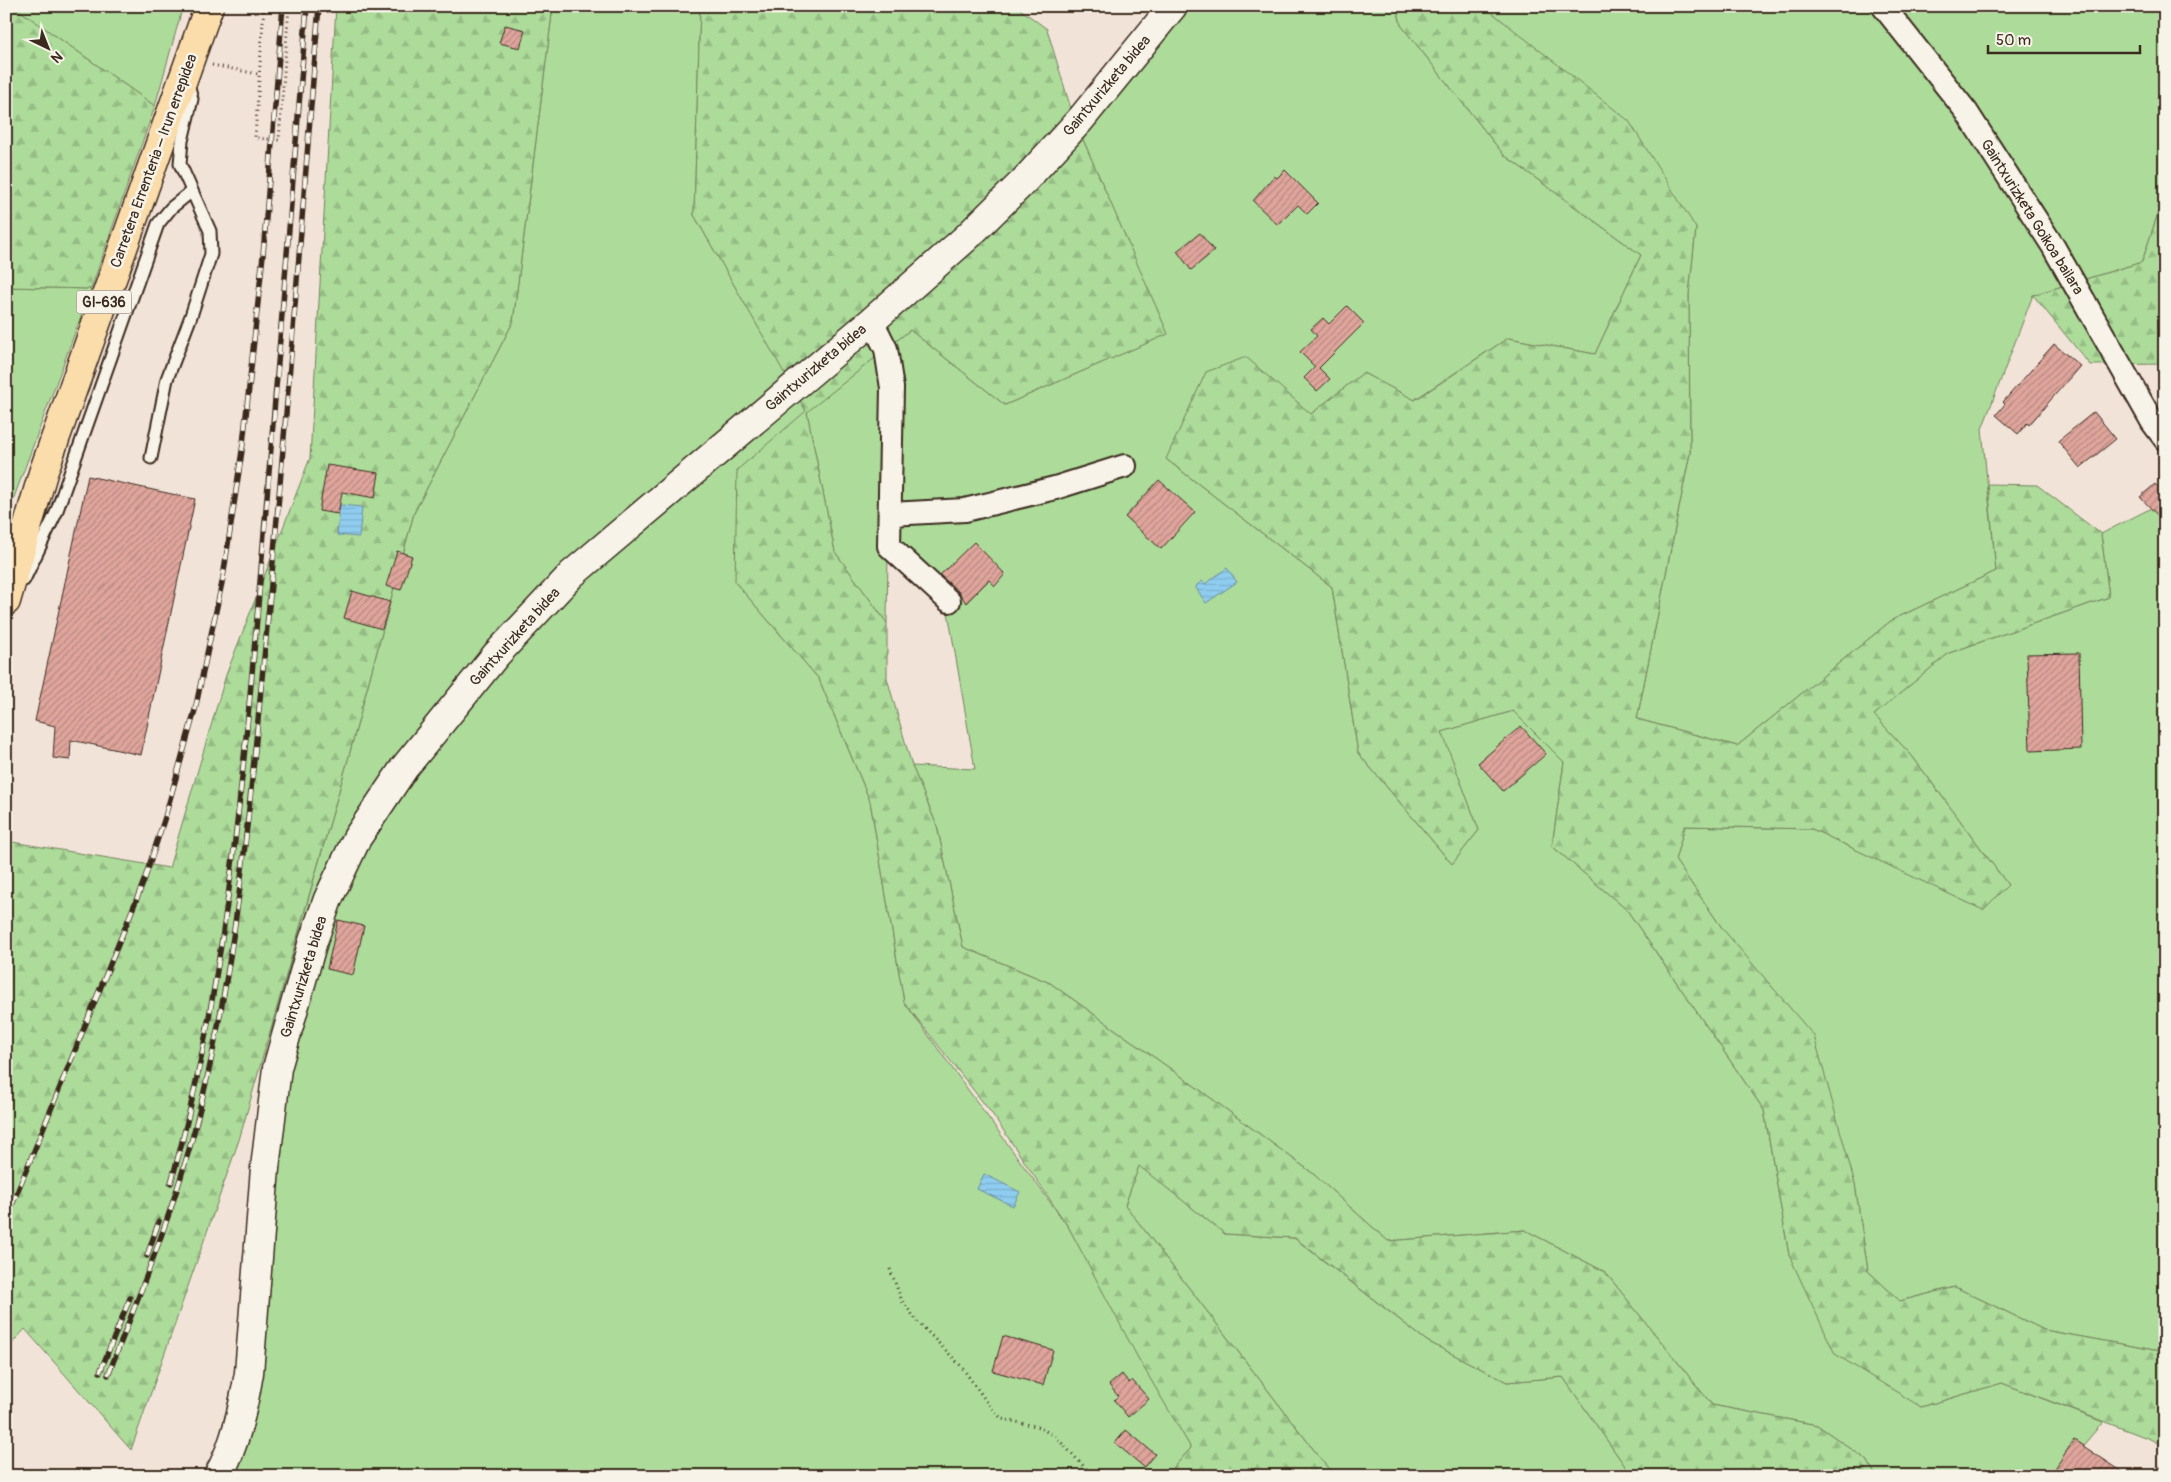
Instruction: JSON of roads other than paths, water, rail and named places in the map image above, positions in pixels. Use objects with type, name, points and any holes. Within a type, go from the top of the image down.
[{"type":"main road","name":"Carretera Errenteria – Irun errepidea","points":[[8,605],[43,473],[198,68],[209,6]]},
{"type":"main road","name":"Gaintxurizketa bidea","points":[[218,1476],[234,1437],[244,1401],[249,1372],[265,1168],[277,1068],[313,941],[328,899],[357,838],[404,768],[496,656],[572,574],[966,238],[1024,181],[1081,119],[1173,6]]},
{"type":"street","name":"Gaintxurizketa Goikoa bailara","points":[[1883,6],[1966,112],[2002,167],[2053,246],[2153,423],[2165,439]]},
{"type":"street","points":[[872,320],[886,349],[892,388],[890,546],[949,601]]},
{"type":"street","points":[[890,514],[965,510],[1055,488],[1125,466]]},
{"type":"lane","points":[[151,458],[167,379],[191,316],[211,254],[210,231],[180,164],[182,142],[198,68]]},
{"type":"lane","points":[[8,605],[56,513],[158,224],[166,213],[192,191]]},
{"type":"lane","points":[[2161,1476],[2165,1472]]},
{"type":"water","points":[[340,505],[362,507],[359,537],[337,535]]},
{"type":"water","points":[[1227,568],[1237,582],[1206,603],[1196,588],[1197,585],[1202,581],[1205,584]]},
{"type":"water","points":[[984,1174],[1020,1192],[1013,1206],[977,1189]]},
{"type":"railway","points":[[12,1205],[144,881],[165,817],[195,710],[223,578],[243,444],[263,255],[283,6]]},
{"type":"railway","points":[[171,1183],[189,1114],[204,1044],[217,973],[236,832],[264,541],[307,6]]},
{"type":"railway","points":[[108,1375],[159,1241],[192,1139],[213,1050],[232,942],[240,888],[271,585],[319,6]]},
{"type":"railway","points":[[147,1256],[159,1221]]},
{"type":"railway","points":[[100,1372],[130,1298]]}]
